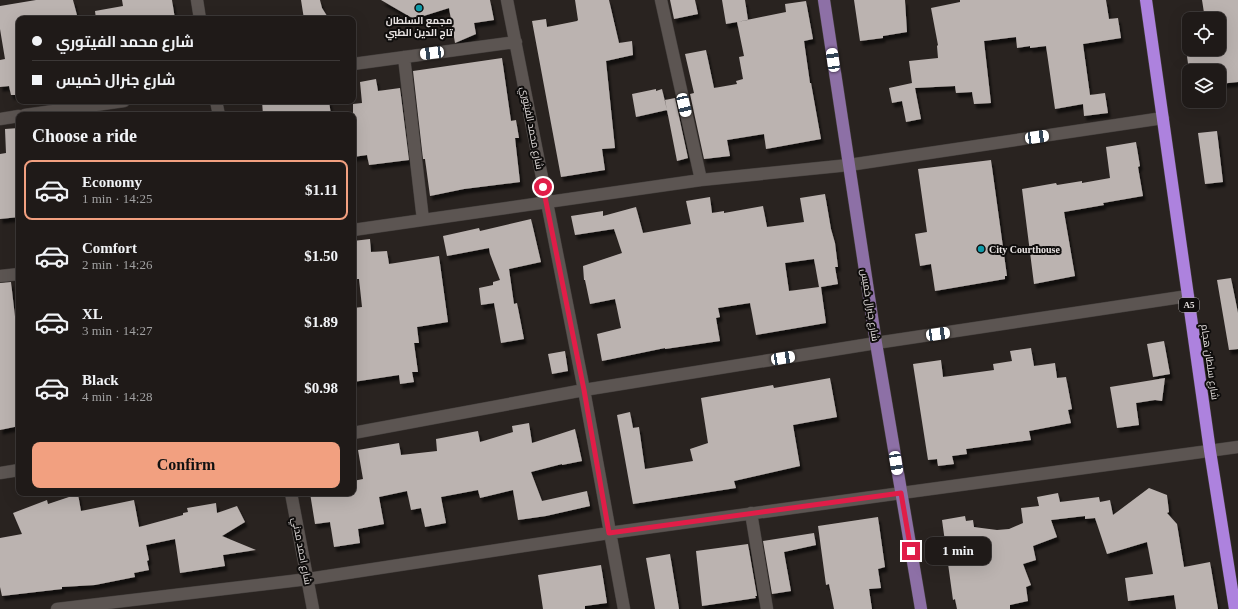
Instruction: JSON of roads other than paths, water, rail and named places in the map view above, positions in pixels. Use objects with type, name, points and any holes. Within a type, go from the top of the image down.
[{"type":"highway","name":"شارع سلطان هجام","points":[[1146,0],[1210,451],[1235,609]]},
{"type":"main road","name":"شارع جنرال خميس","points":[[824,0],[876,343],[921,609]]},
{"type":"street","points":[[196,0],[199,16]]},
{"type":"street","name":"شارع محمد الفيتوري","points":[[507,0],[584,390],[624,609]]},
{"type":"street","points":[[661,0],[701,180]]},
{"type":"street","points":[[356,64],[516,42]]},
{"type":"street","points":[[404,57],[423,220]]},
{"type":"street","points":[[46,112],[103,104]]},
{"type":"street","points":[[0,118],[16,116]]},
{"type":"street","points":[[356,230],[701,180],[849,165],[1163,118]]},
{"type":"street","points":[[0,276],[16,274]]},
{"type":"street","points":[[356,432],[584,390],[876,343],[1188,296]]},
{"type":"street","points":[[57,609],[308,579],[609,533],[1238,447]]},
{"type":"street","points":[[0,473],[16,469]]},
{"type":"street","name":"شارع احمد مدني","points":[[292,496],[313,609]]},
{"type":"street","points":[[751,513],[767,609]]},
{"type":"place","name":"مجمع السلطان تاج الدين الطبي","points":[[419,8]]},
{"type":"place","name":"City Courthouse","points":[[981,249]]}]
